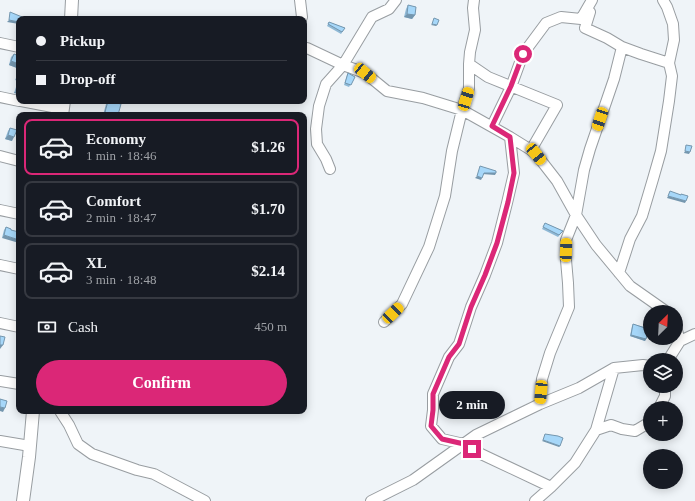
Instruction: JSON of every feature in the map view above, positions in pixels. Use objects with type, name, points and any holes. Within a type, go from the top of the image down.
[{"type":"main road","points":[[71,0],[71,16]]},
{"type":"main road","points":[[23,501],[33,414]]},
{"type":"street","points":[[300,0],[302,16]]},
{"type":"street","points":[[330,169],[317,144],[316,129],[319,106],[326,84],[343,65],[372,17],[389,9],[396,0]]},
{"type":"street","points":[[384,322],[402,304],[429,247],[445,196],[452,151],[469,88],[470,52],[475,30],[473,8],[474,0]]},
{"type":"street","points":[[592,0],[585,28],[607,38],[622,48],[669,63]]},
{"type":"street","points":[[492,126],[511,86],[523,54],[546,23],[561,17],[581,19],[592,0]]},
{"type":"street","points":[[619,273],[630,239],[642,216],[661,151],[672,76],[669,63],[674,40],[673,24],[663,0]]},
{"type":"street","points":[[0,43],[16,46]]},
{"type":"street","points":[[307,48],[343,65],[365,73],[387,91],[424,98],[462,110],[492,126],[536,154],[557,181],[576,215],[596,245],[630,286],[657,305]]},
{"type":"street","points":[[540,404],[542,379],[556,335],[568,307],[566,240],[576,215],[586,163],[614,80],[622,48]]},
{"type":"street","points":[[469,64],[488,77],[558,105],[530,150]]},
{"type":"street","points":[[0,97],[16,100]]},
{"type":"street","points":[[38,104],[63,108]]},
{"type":"street","points":[[510,137],[514,173],[497,243],[471,307],[459,344],[449,357],[433,394],[431,426],[442,439],[464,444],[481,454],[551,487]]},
{"type":"street","points":[[0,156],[16,160]]},
{"type":"street","points":[[0,210],[16,213]]},
{"type":"street","points":[[0,265],[16,268]]},
{"type":"street","points":[[0,323],[16,326]]},
{"type":"street","points":[[683,339],[695,334]]},
{"type":"street","points":[[371,501],[413,480],[476,435],[540,404],[579,388],[614,368],[643,365]]},
{"type":"street","points":[[535,501],[575,464],[596,430],[614,368]]},
{"type":"street","points":[[0,381],[16,384]]},
{"type":"street","points":[[62,414],[69,424],[78,444],[92,454],[137,470],[154,474],[205,501]]},
{"type":"street","points":[[596,430],[611,425],[622,429],[635,431],[643,426]]},
{"type":"street","points":[[0,440],[30,446]]},
{"type":"building","points":[[408,5],[416,7],[415,15],[407,14]]},
{"type":"building","points":[[10,12],[20,16],[16,16],[16,21],[9,20]]},
{"type":"building","points":[[434,18],[439,20],[437,25],[432,24]]},
{"type":"building","points":[[329,22],[345,28],[342,32],[328,24]]},
{"type":"building","points":[[14,54],[16,55],[16,63],[11,61]]},
{"type":"building","points":[[348,73],[355,77],[351,85],[345,83]]},
{"type":"building","points":[[107,104],[121,104],[119,112],[105,112]]},
{"type":"building","points":[[10,128],[16,130],[14,137],[8,135]]},
{"type":"building","points":[[686,145],[692,146],[690,152],[685,151]]},
{"type":"building","points":[[480,166],[496,171],[496,173],[484,173],[482,178],[477,176]]},
{"type":"building","points":[[670,191],[688,196],[686,201],[668,196]]},
{"type":"building","points":[[545,223],[563,231],[559,235],[543,227]]},
{"type":"building","points":[[6,227],[16,231],[16,239],[4,235]]},
{"type":"building","points":[[633,324],[643,327],[643,338],[631,335]]},
{"type":"building","points":[[0,336],[5,337],[3,345],[0,345]]},
{"type":"building","points":[[0,399],[7,401],[5,408],[0,407]]},
{"type":"building","points":[[545,434],[563,438],[560,446],[543,440]]},
{"type":"route","points":[[472,449],[464,444],[442,439],[431,426],[433,394],[449,357],[459,344],[471,307],[497,243],[508,202],[514,173],[510,137],[492,126],[511,86],[523,54]]}]
